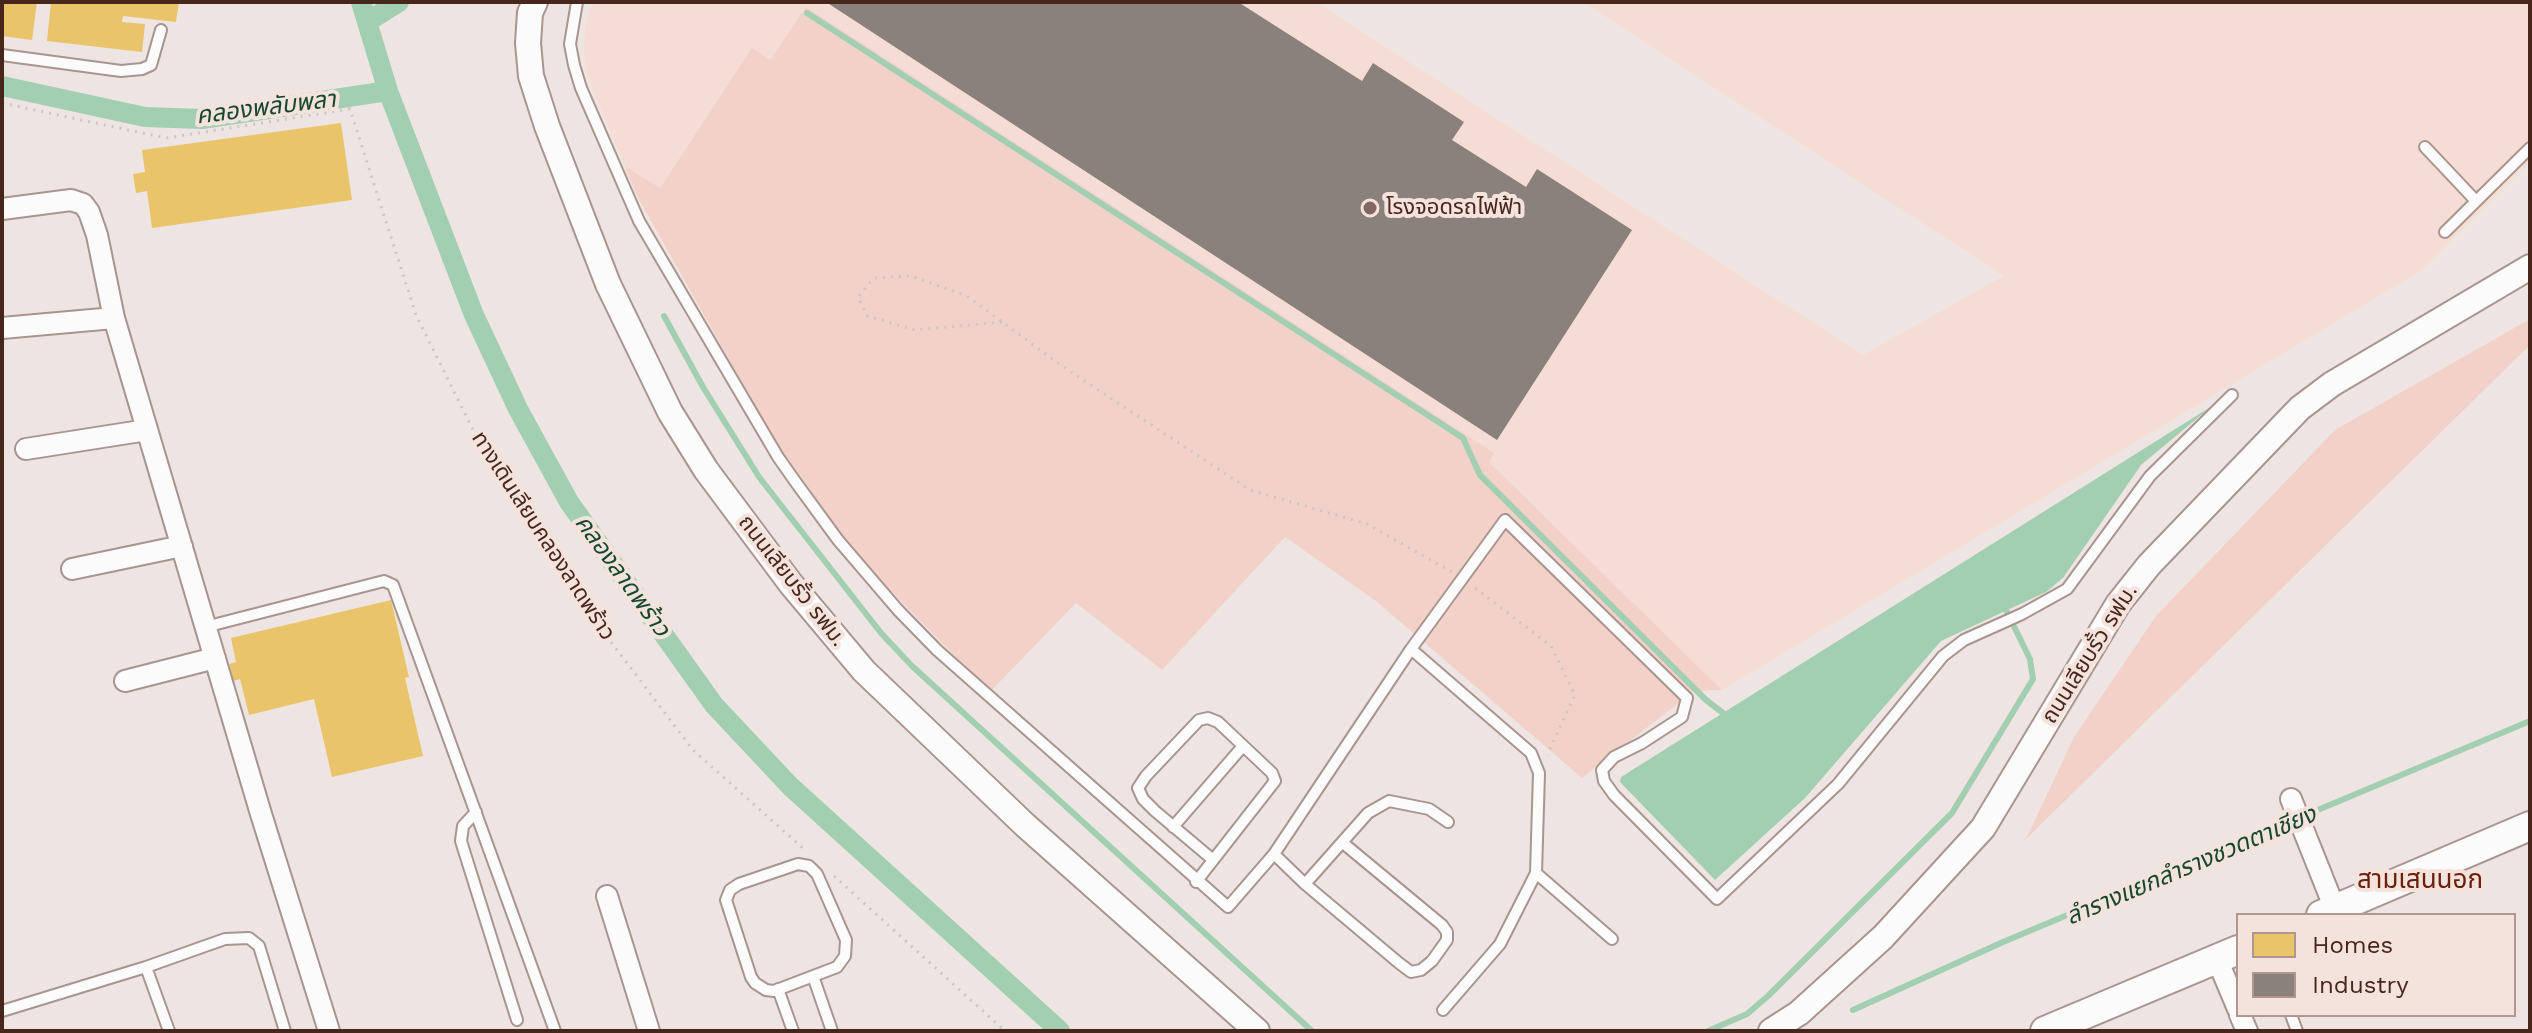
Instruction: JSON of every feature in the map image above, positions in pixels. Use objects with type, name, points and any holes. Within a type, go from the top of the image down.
[{"type":"main road","points":[[2328,912],[2530,826]]},
{"type":"main road","points":[[2045,1031],[2228,955]]},
{"type":"street","name":"ถนนเลียบรั้ว รฟม.","points":[[535,2],[530,13],[528,43],[531,76],[547,126],[608,284],[670,412],[706,470],[791,584],[864,671],[1025,825],[1257,1031]]},
{"type":"street","points":[[2,209],[71,200],[83,204],[89,212],[97,235],[114,318],[329,1031]]},
{"type":"street","name":"ถนนเลียบรั้ว รฟม.","points":[[1771,1031],[1799,1013],[1883,937],[1983,828],[2118,604],[2149,565],[2300,408],[2332,384],[2530,267]]},
{"type":"street","points":[[2,328],[114,318]]},
{"type":"street","points":[[26,449],[147,430]]},
{"type":"street","points":[[72,569],[182,546]]},
{"type":"street","points":[[125,681],[215,658]]},
{"type":"street","points":[[2296,812],[2328,912]]},
{"type":"street","points":[[607,896],[649,1031]]},
{"type":"street","points":[[2228,955],[2236,998]]},
{"type":"lane","points":[[577,2],[570,44],[574,65],[639,221],[784,466],[838,540],[937,650],[1196,882],[1228,907],[1274,854],[1411,649],[1505,520],[1687,698],[1682,717],[1614,757],[1602,770],[1604,781],[1614,795],[1717,899],[1838,784],[1943,656],[1964,640],[2022,614],[2067,589],[2150,476],[2232,395]]},
{"type":"lane","points":[[2,55],[121,71],[142,69],[151,65],[161,30]]},
{"type":"lane","points":[[2425,147],[2476,201]]},
{"type":"lane","points":[[2445,232],[2530,148]]},
{"type":"lane","points":[[205,627],[390,582],[555,1031]]},
{"type":"lane","points":[[1411,649],[1531,753],[1539,773],[1536,873],[1500,944],[1443,1010]]},
{"type":"lane","points":[[1196,882],[1275,781],[1272,773],[1218,722],[1205,718],[1199,720],[1138,788],[1139,794],[1173,827],[1212,859]]},
{"type":"lane","points":[[1173,827],[1243,746]]},
{"type":"lane","points":[[1305,884],[1368,813],[1389,801],[1429,809],[1448,822]]},
{"type":"lane","points":[[476,812],[463,826],[461,841],[517,1020]]},
{"type":"lane","points":[[1274,854],[1305,884],[1411,972],[1421,970],[1432,961],[1447,940],[1447,932],[1343,843]]},
{"type":"lane","points":[[798,864],[809,866],[817,874],[846,940],[845,956],[837,967],[778,989],[766,990],[755,983],[726,900],[730,890],[739,884],[798,864]]},
{"type":"lane","points":[[1536,873],[1612,939]]},
{"type":"lane","points":[[2,1011],[225,939],[249,938],[259,946],[285,1031]]},
{"type":"lane","points":[[146,967],[169,1031]]},
{"type":"lane","points":[[813,976],[832,1031]]},
{"type":"lane","points":[[778,989],[793,1031]]},
{"type":"path","name":"ทางเดินเลียบคลองลาดพร้าว","points":[[2,103],[166,138],[350,109],[416,315],[487,458],[592,617],[693,750],[812,856]]},
{"type":"path","points":[[1002,322],[915,330],[867,316],[858,297],[874,278],[911,276],[967,296],[1062,366],[1250,490],[1367,524],[1463,579],[1551,646],[1575,695],[1539,773]]},
{"type":"path","points":[[823,866],[1005,1031]]},
{"type":"shaded area","points":[[593,2],[1316,2],[1863,355],[2004,276],[1583,2],[2530,2],[2530,162],[2422,270],[1722,690],[1489,462],[1494,454],[806,7],[770,60],[752,49],[659,189],[625,166],[594,93],[586,69],[584,49],[585,28]]},
{"type":"shaded area","points":[[806,7],[1494,453],[1489,462],[1722,690],[1694,691],[1582,778],[1376,601],[1285,537],[1162,670],[1076,603],[990,692],[840,539],[783,456],[636,194],[625,166],[660,188],[752,48],[770,60]]},
{"type":"shaded area","points":[[2530,319],[2530,345],[2026,839],[2074,737],[2156,616],[2335,430]]},
{"type":"shaded area","points":[[2212,406],[2141,465],[2063,578],[2046,592],[1941,641],[1805,798],[1715,880],[1620,782],[1621,777]]},
{"type":"building: Homes","points":[[2,2],[37,2],[32,40],[2,36]]},
{"type":"building: Homes","points":[[51,2],[179,2],[176,22],[123,16],[122,22],[145,24],[142,52],[47,41]]},
{"type":"building: Homes","points":[[341,123],[352,200],[152,228],[147,191],[136,193],[133,174],[145,172],[142,150]]},
{"type":"building: Homes","points":[[391,600],[423,756],[332,777],[314,699],[249,715],[240,679],[233,681],[229,664],[236,662],[231,638]]},
{"type":"building: Industry","name":"โรงจอดรถไฟฟ้า","points":[[826,2],[1238,2],[1362,81],[1373,63],[1464,122],[1452,140],[1526,187],[1537,169],[1632,230],[1497,440]]},
{"type":"waterway","name":"คลองลาดพร้าว","points":[[361,2],[388,91],[474,315],[518,409],[569,502],[714,705],[790,786],[1060,1031]]},
{"type":"waterway","points":[[367,22],[399,2]]},
{"type":"waterway","points":[[807,13],[1463,438],[1480,475],[1706,700],[1723,713]]},
{"type":"waterway","name":"คลองพลับพลา","points":[[2,86],[145,117],[202,119],[388,91]]},
{"type":"waterway","points":[[664,316],[703,387],[759,477],[881,633],[912,666],[1312,1031]]},
{"type":"waterway","points":[[1708,1031],[1747,1014],[1768,996],[1952,813],[2033,679],[2030,659],[2004,606]]},
{"type":"waterway","name":"ลำรางแยกลำรางชวดตาเชียง","points":[[1853,1010],[2003,942],[2530,721]]},
{"type":"place","name":"โรงจอดรถไฟฟ้า","points":[[1370,208]]},
{"type":"district","name":"สามเสนนอก","points":[[2420,880]]}]
